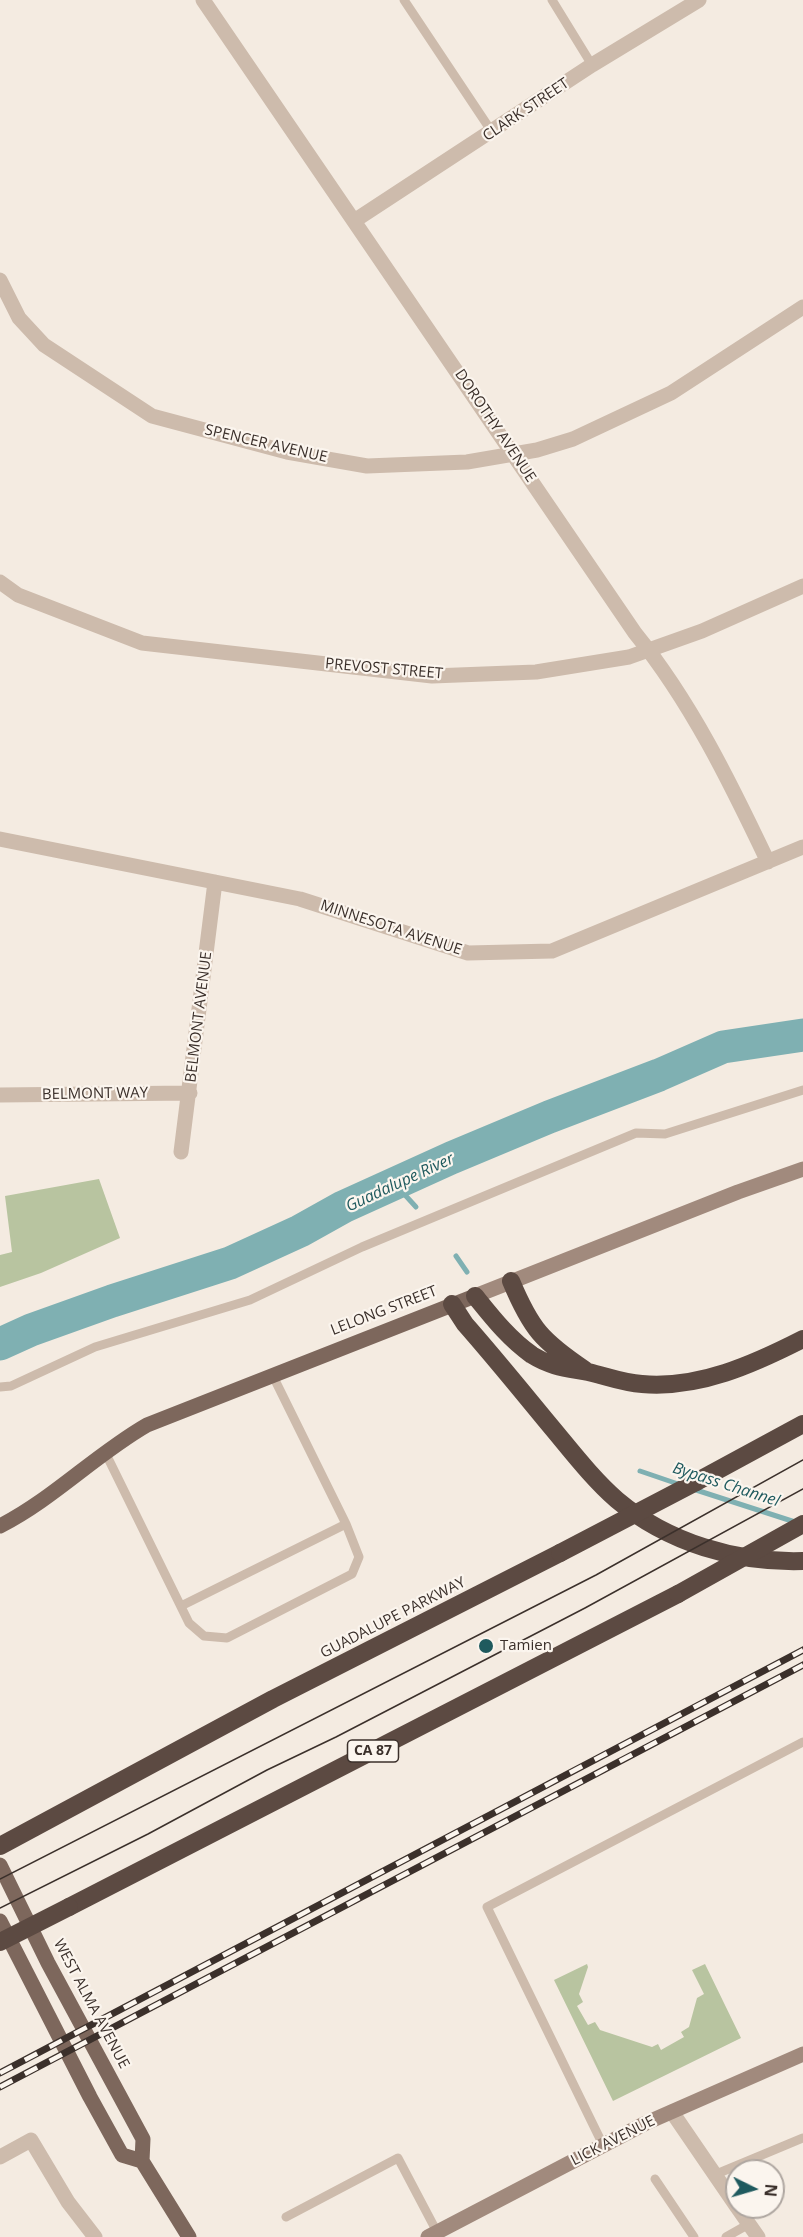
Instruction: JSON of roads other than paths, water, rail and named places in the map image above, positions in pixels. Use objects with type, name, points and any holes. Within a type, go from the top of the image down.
[{"type":"highway","points":[[512,1281],[527,1317],[539,1335],[563,1355],[590,1372]]},
{"type":"highway","points":[[475,1296],[509,1336],[533,1355],[560,1368],[643,1384],[694,1381],[723,1374],[755,1362],[803,1339]]},
{"type":"highway","points":[[452,1304],[465,1324],[591,1475],[617,1500],[645,1520],[675,1536],[715,1550],[752,1559],[803,1561]]},
{"type":"highway","name":"GUADALUPE PARKWAY","points":[[0,1846],[273,1699],[696,1482],[798,1425]]},
{"type":"highway","name":"CA 87","points":[[0,1942],[678,1594],[803,1524]]},
{"type":"main road","name":"LELONG STREET","points":[[0,1526],[50,1496],[105,1452],[147,1425],[475,1296]]},
{"type":"main road","name":"WEST ALMA AVENUE","points":[[0,1865],[48,1962],[143,2139],[142,2161],[189,2237]]},
{"type":"main road","name":"WEST ALMA AVENUE","points":[[0,1921],[78,2076],[122,2156],[142,2161]]},
{"type":"street","name":"DOROTHY AVENUE","points":[[203,0],[635,633],[662,666],[721,764],[768,862]]},
{"type":"street","name":"CLARK STREET","points":[[354,221],[592,65],[699,0]]},
{"type":"street","name":"SPENCER AVENUE","points":[[0,280],[19,318],[44,345],[152,416],[287,452],[367,466],[467,462],[514,455],[573,439],[671,393],[803,307]]},
{"type":"street","name":"PREVOST STREET","points":[[0,582],[18,595],[141,643],[432,676],[536,672],[629,657],[702,631],[803,586]]},
{"type":"street","name":"MINNESOTA AVENUE","points":[[0,839],[300,899],[468,953],[552,951],[803,847]]},
{"type":"street","name":"BELMONT AVENUE","points":[[181,1152],[215,882]]},
{"type":"street","name":"BELMONT WAY","points":[[0,1095],[190,1093]]},
{"type":"street","name":"LELONG STREET","points":[[475,1296],[738,1192],[803,1169]]},
{"type":"street","name":"LICK AVENUE","points":[[432,2235],[603,2145],[803,2054]]},
{"type":"street","points":[[672,2112],[725,2190]]},
{"type":"street","points":[[0,2157],[31,2140],[68,2202],[95,2237]]},
{"type":"lane","points":[[404,0],[492,132]]},
{"type":"lane","points":[[552,0],[592,65]]},
{"type":"lane","points":[[0,1388],[11,1386],[95,1347],[250,1300],[362,1247],[636,1133],[665,1134],[803,1090]]},
{"type":"lane","points":[[105,1452],[189,1623],[204,1636],[227,1638],[352,1574],[359,1557],[346,1524],[272,1374]]},
{"type":"lane","points":[[181,1606],[346,1524]]},
{"type":"lane","points":[[603,2145],[487,1907],[803,1742]]},
{"type":"lane","points":[[714,2175],[803,2138]]},
{"type":"lane","points":[[286,2217],[398,2158],[432,2235]]},
{"type":"lane","points":[[655,2179],[694,2237]]},
{"type":"lane","points":[[726,2237],[754,2231]]},
{"type":"waterway","name":"Guadalupe River","points":[[0,1344],[31,1330],[112,1301],[230,1263],[300,1231],[343,1207],[451,1158],[723,1047],[803,1035]]},
{"type":"waterway","name":"Bypass Channel","points":[[395,1184],[416,1207]]},
{"type":"waterway","name":"Bypass Channel","points":[[456,1256],[467,1272]]},
{"type":"waterway","name":"Bypass Channel","points":[[640,1471],[681,1485]]},
{"type":"waterway","name":"Bypass Channel","points":[[693,1489],[795,1522]]},
{"type":"tram line","points":[[0,1879],[596,1575],[803,1460]]},
{"type":"tram line","points":[[0,1908],[585,1608],[803,1489]]},
{"type":"railway","points":[[0,2073],[803,1650]]},
{"type":"railway","points":[[0,2087],[803,1665]]},
{"type":"place","name":"Tamien","points":[[486,1646]]}]
